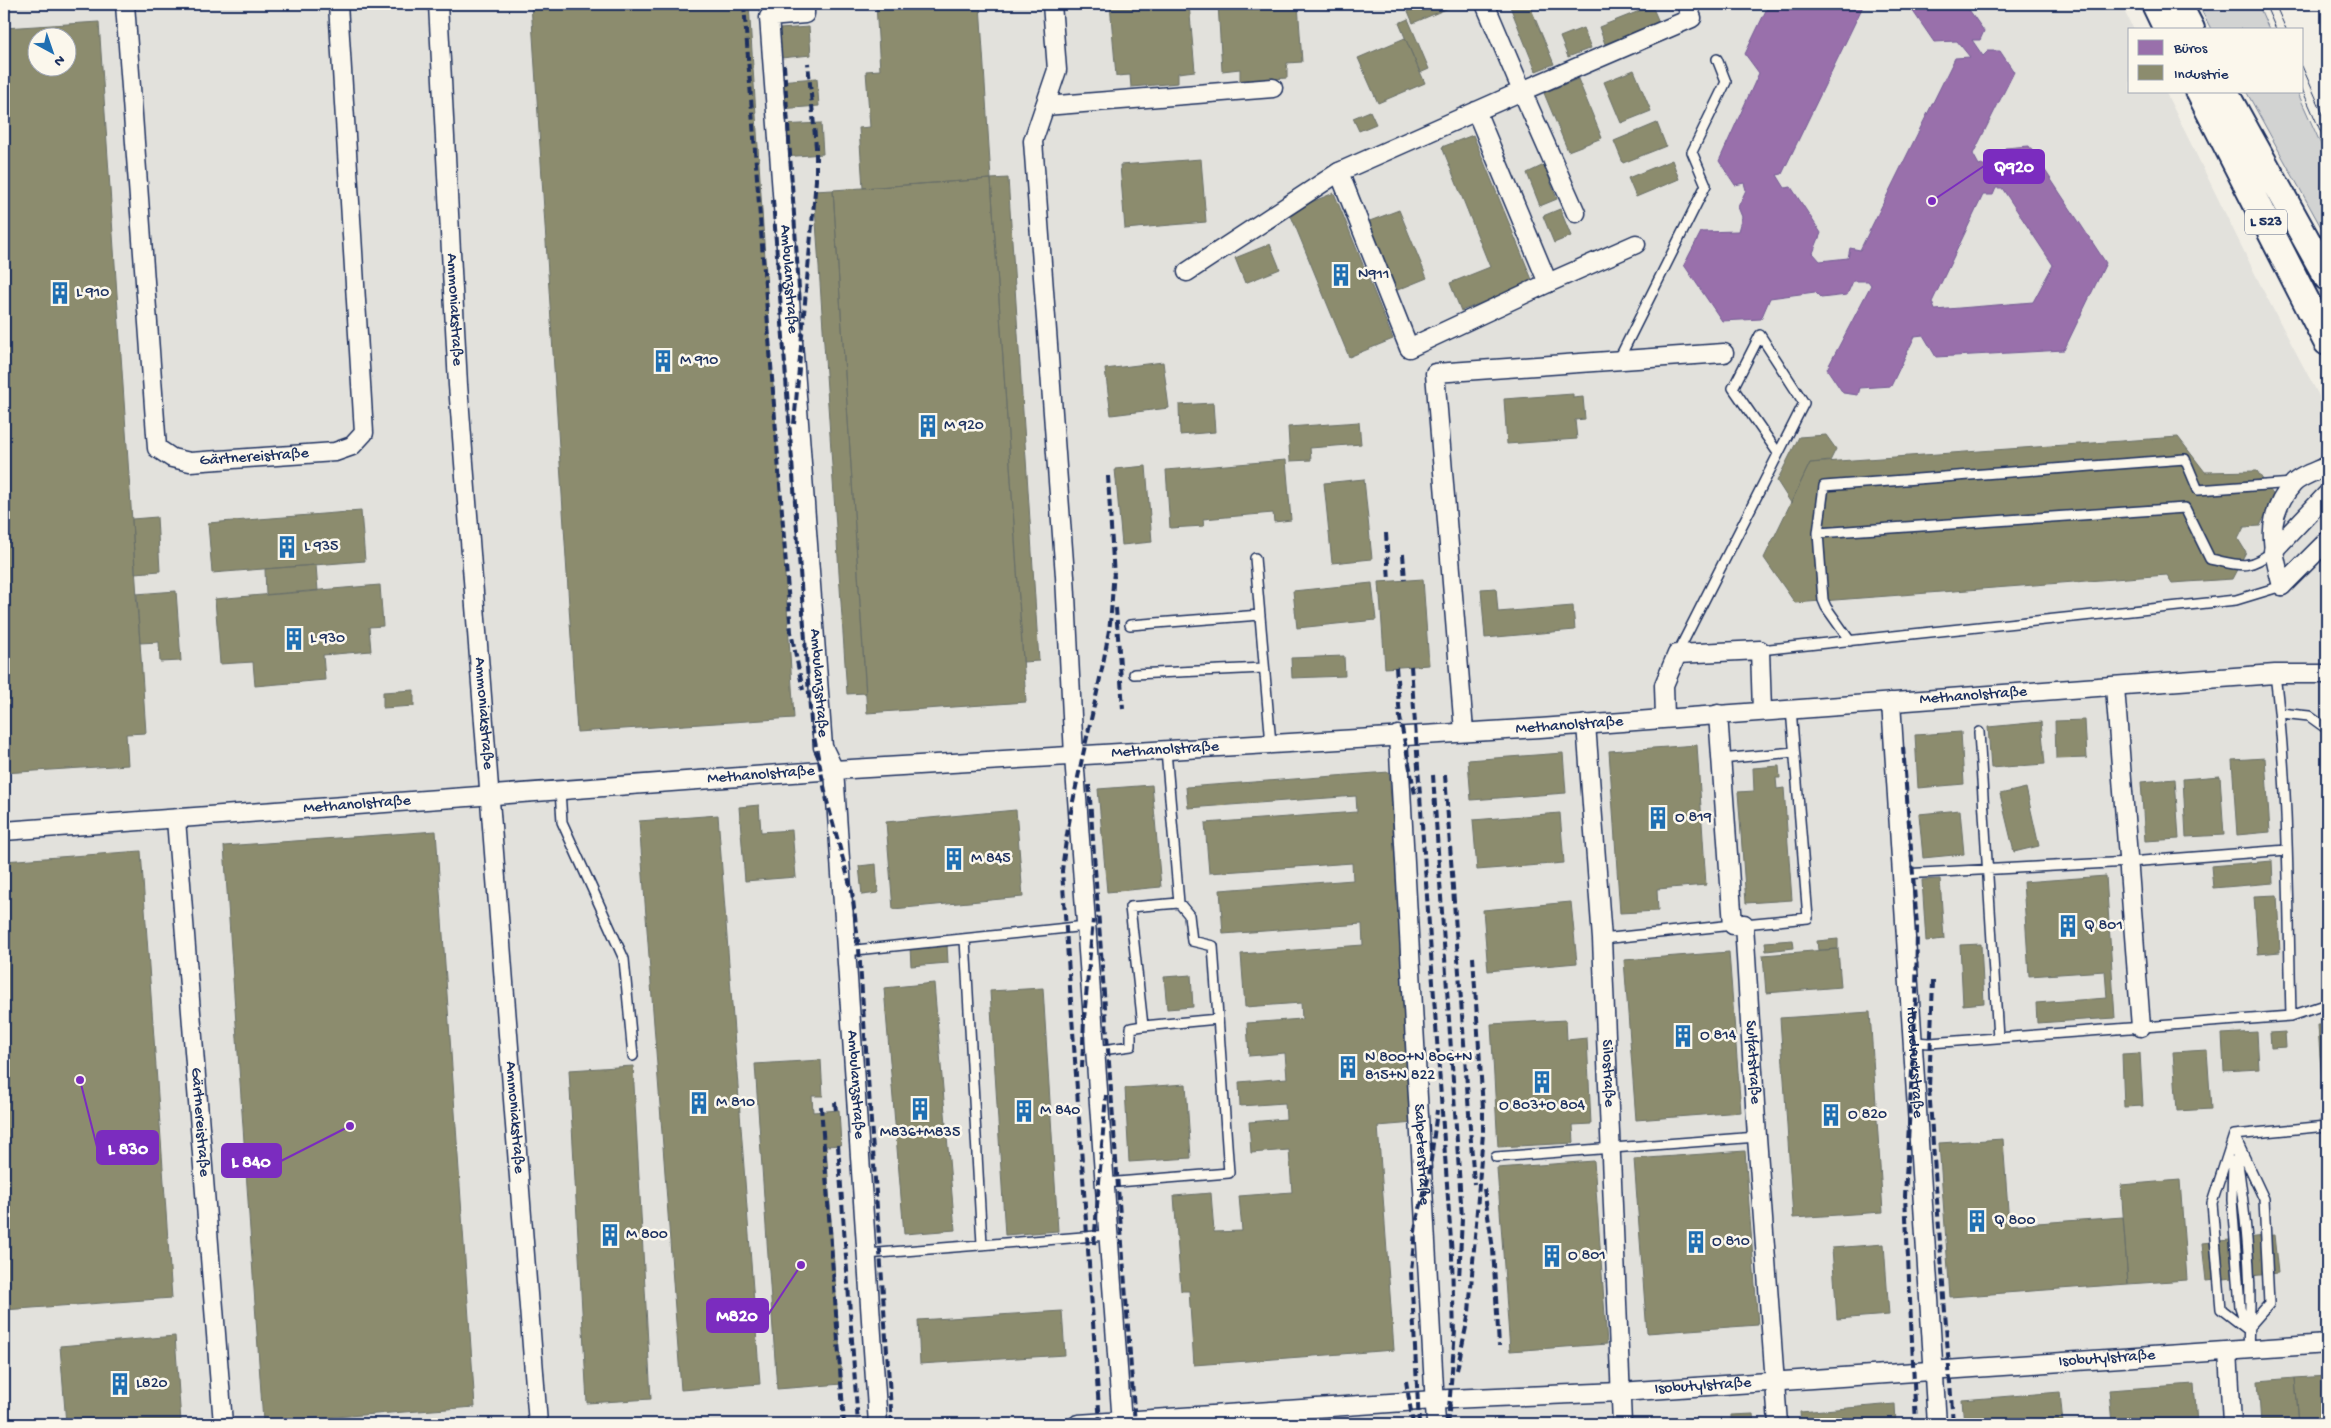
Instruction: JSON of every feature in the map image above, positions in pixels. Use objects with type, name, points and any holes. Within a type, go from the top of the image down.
[{"type":"main road","points":[[2155,4],[2167,28]]},
{"type":"main road","points":[[2178,4],[2190,28]]},
{"type":"main road","name":"L 523","points":[[2199,92],[2327,342]]},
{"type":"main road","name":"L 523","points":[[2225,92],[2327,277]]},
{"type":"street","name":"Gärtnereistraße","points":[[125,4],[158,448],[172,458],[190,462],[335,452],[352,446],[364,433],[338,4]]},
{"type":"street","name":"Ammoniakstraße","points":[[438,4],[458,385],[538,1424]]},
{"type":"street","name":"Ambulanzstraße","points":[[805,4],[805,14],[769,18],[822,747],[834,770],[878,1424]]},
{"type":"street","points":[[1052,4],[1057,70],[1032,140],[1064,566],[1074,756],[1122,1423]]},
{"type":"street","points":[[1485,4],[1576,213]]},
{"type":"street","points":[[1188,272],[1339,172],[1522,90],[1692,18],[1686,4]]},
{"type":"street","points":[[1045,106],[1273,88]]},
{"type":"street","points":[[1476,111],[1548,283]]},
{"type":"street","points":[[1339,172],[1409,348],[1636,244]]},
{"type":"street","points":[[1464,731],[1435,373],[1724,353]]},
{"type":"street","points":[[2282,586],[2273,551],[2271,526],[2282,502],[2294,483],[2327,466]]},
{"type":"street","points":[[2273,551],[2327,494]]},
{"type":"street","points":[[2282,586],[2327,541]]},
{"type":"street","points":[[1665,718],[1664,685],[1677,654],[1760,650],[1762,711]]},
{"type":"street","name":"Methanolstraße","points":[[4,832],[834,770],[1586,724],[2275,674],[2327,674]]},
{"type":"street","points":[[2115,687],[2141,1027]]},
{"type":"street","name":"Hochdruckstraße","points":[[1891,702],[1937,1424]]},
{"type":"street","name":"Sulfatstraße","points":[[1718,714],[1739,925],[1757,1137],[1778,1424]]},
{"type":"street","name":"Silostraße","points":[[1586,724],[1602,939],[1622,1424]]},
{"type":"street","name":"Salpeterstraße","points":[[1398,735],[1436,1424]]},
{"type":"street","name":"Gärtnereistraße","points":[[176,819],[223,1424]]},
{"type":"street","name":"Isobutylstraße","points":[[1078,1424],[1122,1423],[1434,1400],[1620,1392],[2327,1344]]},
{"type":"street","points":[[2228,1352],[2232,1424]]},
{"type":"lane","points":[[1619,359],[1706,184],[1692,152],[1726,82],[1717,59]]},
{"type":"lane","points":[[1677,654],[1804,403],[1760,335],[1733,388],[1778,454]]},
{"type":"lane","points":[[1850,641],[1826,608],[1824,600],[1818,533],[1824,486],[2185,459],[2198,490],[2294,483]]},
{"type":"lane","points":[[1818,533],[2185,508],[2210,559],[2248,565],[2258,562],[2273,551]]},
{"type":"lane","points":[[1255,558],[1270,744]]},
{"type":"lane","points":[[1760,650],[2236,600],[2282,586]]},
{"type":"lane","points":[[1130,625],[1260,615]]},
{"type":"lane","points":[[1134,674],[1264,668]]},
{"type":"lane","points":[[2275,674],[2280,713],[2287,850],[2291,1016]]},
{"type":"lane","points":[[1602,939],[1808,918],[1790,709]]},
{"type":"lane","points":[[2280,713],[2309,716],[2327,729]]},
{"type":"lane","points":[[1979,732],[1998,1038]]},
{"type":"lane","points":[[1105,1183],[1229,1173],[1213,946],[1192,941],[1189,915],[1179,903],[1166,751]]},
{"type":"lane","points":[[1721,759],[1794,752]]},
{"type":"lane","points":[[560,790],[562,822],[624,959],[634,1056]]},
{"type":"lane","points":[[1902,874],[2129,862],[2287,850]]},
{"type":"lane","points":[[1143,1026],[1130,907],[1179,903]]},
{"type":"lane","points":[[846,951],[1086,926]]},
{"type":"lane","points":[[965,938],[982,1244]]},
{"type":"lane","points":[[1913,1042],[1998,1038],[2291,1016],[2327,1004]]},
{"type":"lane","points":[[1095,1051],[1131,1046],[1131,1028],[1218,1019]]},
{"type":"lane","points":[[2234,1135],[2327,1126]]},
{"type":"lane","points":[[2234,1135],[2264,1199],[2269,1304],[2247,1329]]},
{"type":"lane","points":[[2234,1135],[2232,1200],[2240,1307],[2247,1329],[2249,1350]]},
{"type":"lane","points":[[2234,1135],[2212,1203],[2220,1309],[2247,1329]]},
{"type":"lane","points":[[1496,1157],[1757,1137]]},
{"type":"lane","points":[[866,1254],[1108,1235]]},
{"type":"shaded area","points":[[4,4],[2121,4],[2133,28],[2128,28],[2128,92],[2165,92],[2264,292],[2327,411],[2327,1424],[4,1424]]},
{"type":"shaded area","points":[[2198,4],[2258,4],[2269,28],[2210,28]]},
{"type":"shaded area","points":[[2247,92],[2297,92],[2327,158],[2327,238]]},
{"type":"shaded area","points":[[2295,243],[2327,298],[2327,316],[2292,247]]},
{"type":"building: Büros","points":[[1769,4],[1864,4],[1782,174],[1777,175],[1785,188],[1791,187],[1821,233],[1813,253],[1820,261],[1848,258],[1850,248],[1860,250],[1955,58],[1970,57],[1957,41],[1934,42],[1908,4],[1965,4],[1984,31],[1980,40],[1972,40],[1983,56],[1988,51],[2000,51],[2014,72],[1973,154],[1979,165],[1982,164],[1984,167],[1998,164],[2005,148],[2029,146],[2106,263],[2064,350],[1936,357],[1923,335],[1915,336],[1891,386],[1860,388],[1858,395],[1843,393],[1827,369],[1871,285],[1868,281],[1853,281],[1847,295],[1821,298],[1815,292],[1770,298],[1761,319],[1722,321],[1684,265],[1701,232],[1738,231],[1742,217],[1738,207],[1746,190],[1744,183],[1735,185],[1719,161],[1759,73],[1745,54]],"holes":[[[1996,188],[2002,188],[2053,265],[2033,302],[1935,310],[1932,302],[1983,195],[1993,195]]]},
{"type":"building: Industrie","name":"M 910","points":[[531,4],[749,4],[794,718],[577,732]]},
{"type":"building: Industrie","points":[[876,4],[980,4],[991,179],[863,188],[859,128],[870,127],[866,71],[880,70]]},
{"type":"building: Industrie","points":[[1110,4],[1189,4],[1195,71],[1178,73],[1178,83],[1131,87],[1130,75],[1116,76]]},
{"type":"building: Industrie","points":[[1218,4],[1298,4],[1302,62],[1287,63],[1287,78],[1240,81],[1240,69],[1222,71]]},
{"type":"building: Industrie","points":[[1405,4],[1458,4],[1413,23]]},
{"type":"building: Industrie","points":[[1509,4],[1529,4],[1554,64],[1536,71]]},
{"type":"building: Industrie","points":[[1652,6],[1659,22],[1605,44],[1599,27]]},
{"type":"building: Industrie","points":[[1408,19],[1429,69],[1420,73],[1399,23]]},
{"type":"building: Industrie","name":"L 910","points":[[99,22],[146,733],[126,734],[128,765],[4,773],[4,28]]},
{"type":"building: Industrie","points":[[809,27],[811,55],[781,58],[779,29]]},
{"type":"building: Industrie","points":[[1583,28],[1591,48],[1568,57],[1560,37]]},
{"type":"building: Industrie","points":[[1405,38],[1425,83],[1378,103],[1358,58]]},
{"type":"building: Industrie","points":[[1634,70],[1651,111],[1621,123],[1604,82]]},
{"type":"building: Industrie","points":[[817,78],[819,106],[780,109],[778,81]]},
{"type":"building: Industrie","points":[[1578,79],[1602,138],[1568,151],[1544,93]]},
{"type":"building: Industrie","points":[[1370,111],[1376,124],[1359,131],[1353,118]]},
{"type":"building: Industrie","points":[[821,123],[823,154],[783,157],[781,125]]},
{"type":"building: Industrie","points":[[1657,123],[1666,146],[1623,163],[1614,141]]},
{"type":"building: Industrie","points":[[1473,135],[1533,282],[1461,311],[1450,283],[1490,267],[1442,147]]},
{"type":"building: Industrie","points":[[1201,159],[1206,222],[1125,229],[1120,165]]},
{"type":"building: Industrie","points":[[1672,160],[1679,179],[1636,197],[1628,178]]},
{"type":"building: Industrie","points":[[1544,165],[1557,199],[1540,206],[1527,173]]},
{"type":"building: Industrie","points":[[1008,178],[1039,661],[1023,662],[991,179]]},
{"type":"building: Industrie","name":"M 920","points":[[991,179],[1026,702],[867,713],[833,190]]},
{"type":"building: Industrie","points":[[833,190],[866,693],[847,694],[814,191]]},
{"type":"building: Industrie","name":"N911","points":[[1334,193],[1393,339],[1349,357],[1289,211]]},
{"type":"building: Industrie","points":[[1560,209],[1571,236],[1554,243],[1543,216]]},
{"type":"building: Industrie","points":[[1399,210],[1427,278],[1395,291],[1367,222]]},
{"type":"building: Industrie","points":[[1270,244],[1280,269],[1245,283],[1235,258]]},
{"type":"building: Industrie","points":[[1163,362],[1169,408],[1111,415],[1105,369]]},
{"type":"building: Industrie","points":[[1573,394],[1573,398],[1583,397],[1585,419],[1575,420],[1577,439],[1507,444],[1504,399]]},
{"type":"building: Industrie","points":[[1213,403],[1215,432],[1180,435],[1179,405]]},
{"type":"building: Industrie","points":[[1359,422],[1361,444],[1310,448],[1311,460],[1290,461],[1288,427]]},
{"type":"building: Industrie","points":[[1826,435],[1836,449],[1830,461],[1810,463],[1791,503],[1777,481],[1799,437]]},
{"type":"building: Industrie","points":[[2178,437],[2205,472],[2257,471],[2274,496],[2260,526],[2244,527],[2238,539],[2246,552],[2232,579],[2172,583],[2167,575],[1795,603],[1764,558],[1810,463]]},
{"type":"building: Industrie","points":[[1286,460],[1291,520],[1274,522],[1273,513],[1203,519],[1204,526],[1170,528],[1166,470]]},
{"type":"building: Industrie","points":[[1146,466],[1152,542],[1122,545],[1115,469]]},
{"type":"building: Industrie","points":[[1364,479],[1372,559],[1332,563],[1324,483]]},
{"type":"building: Industrie","name":"L 935","points":[[361,511],[365,561],[212,573],[208,523]]},
{"type":"building: Industrie","points":[[157,517],[160,571],[135,573],[132,519]]},
{"type":"building: Industrie","points":[[316,565],[318,591],[266,595],[265,569]]},
{"type":"building: Industrie","points":[[1423,579],[1429,665],[1385,668],[1379,582]]},
{"type":"building: Industrie","points":[[1372,583],[1376,620],[1297,628],[1293,591]]},
{"type":"building: Industrie","name":"L 930","points":[[380,585],[383,626],[369,627],[371,651],[323,655],[325,680],[255,686],[253,662],[220,664],[215,599]]},
{"type":"building: Industrie","points":[[1496,588],[1498,612],[1573,606],[1575,630],[1485,638],[1481,589]]},
{"type":"building: Industrie","points":[[176,591],[181,661],[160,662],[159,642],[140,643],[136,594]]},
{"type":"building: Industrie","points":[[1344,656],[1345,676],[1292,678],[1291,658]]},
{"type":"building: Industrie","points":[[414,690],[414,706],[383,708],[383,692]]},
{"type":"building: Industrie","points":[[2085,720],[2087,758],[2056,759],[2055,721]]},
{"type":"building: Industrie","points":[[2041,722],[2045,764],[1991,768],[1988,727]]},
{"type":"building: Industrie","points":[[1961,732],[1964,784],[1918,788],[1915,735]]},
{"type":"building: Industrie","name":"O 819","points":[[1697,745],[1706,885],[1657,889],[1658,911],[1620,913],[1609,751]]},
{"type":"building: Industrie","points":[[1563,753],[1566,793],[1471,800],[1468,760]]},
{"type":"building: Industrie","points":[[2265,758],[2270,832],[2237,835],[2232,760]]},
{"type":"building: Industrie","points":[[1779,766],[1780,778],[1776,778],[1777,789],[1784,788],[1792,900],[1746,903],[1738,792],[1754,791],[1753,768]]},
{"type":"building: Industrie","name":"N 800+N 806+N 815+N 822","points":[[1389,772],[1414,1123],[1378,1126],[1394,1350],[1194,1365],[1189,1291],[1181,1291],[1174,1196],[1211,1193],[1214,1232],[1242,1231],[1239,1196],[1292,1192],[1289,1150],[1251,1153],[1249,1122],[1286,1119],[1285,1103],[1240,1106],[1239,1082],[1287,1078],[1285,1053],[1249,1056],[1247,1023],[1302,1019],[1301,1003],[1245,1007],[1241,954],[1363,945],[1362,924],[1223,934],[1220,890],[1353,880],[1352,863],[1209,873],[1205,823],[1357,812],[1356,796],[1188,808],[1186,787]]},
{"type":"building: Industrie","points":[[2220,776],[2224,835],[2186,837],[2183,779]]},
{"type":"building: Industrie","points":[[2175,779],[2179,839],[2145,841],[2141,782]]},
{"type":"building: Industrie","points":[[1152,785],[1161,887],[1107,892],[1098,789]]},
{"type":"building: Industrie","points":[[2026,788],[2039,846],[2014,852],[2000,794]]},
{"type":"building: Industrie","points":[[759,805],[761,832],[792,830],[796,877],[745,881],[739,807]]},
{"type":"building: Industrie","name":"M 845","points":[[1016,810],[1023,897],[893,909],[886,822]]},
{"type":"building: Industrie","points":[[1960,810],[1964,854],[1923,858],[1919,814]]},
{"type":"building: Industrie","points":[[1560,813],[1564,863],[1477,870],[1473,820]]},
{"type":"building: Industrie","name":"M 810","points":[[718,815],[760,1384],[681,1390],[639,821]]},
{"type":"building: Industrie","points":[[436,831],[475,1407],[263,1422],[224,846]]},
{"type":"building: Industrie","points":[[141,851],[172,1298],[4,1310],[4,861]]},
{"type":"building: Industrie","points":[[2272,861],[2273,883],[2213,888],[2211,866]]},
{"type":"building: Industrie","points":[[876,864],[878,893],[862,895],[859,866]]},
{"type":"building: Industrie","name":"Q 801","points":[[2106,876],[2115,1018],[2037,1023],[2036,1003],[2107,998],[2105,971],[2029,976],[2023,882]]},
{"type":"building: Industrie","points":[[1940,879],[1944,939],[1926,941],[1922,880]]},
{"type":"building: Industrie","points":[[2277,895],[2280,952],[2258,954],[2254,896]]},
{"type":"building: Industrie","points":[[1571,902],[1577,963],[1488,971],[1483,910]]},
{"type":"building: Industrie","points":[[1838,939],[1838,949],[1818,950],[1817,941]]},
{"type":"building: Industrie","points":[[1793,940],[1794,948],[1766,951],[1765,942]]},
{"type":"building: Industrie","points":[[947,944],[948,963],[911,966],[910,947]]},
{"type":"building: Industrie","points":[[1981,944],[1984,1003],[1963,1005],[1960,945]]},
{"type":"building: Industrie","points":[[1838,949],[1841,987],[1766,993],[1763,955]]},
{"type":"building: Industrie","name":"O 814","points":[[1729,952],[1741,1112],[1636,1120],[1624,960]]},
{"type":"building: Industrie","points":[[1191,975],[1193,1007],[1167,1009],[1164,977]]},
{"type":"building: Industrie","name":"M836+M835","points":[[934,983],[955,1230],[904,1234],[884,988]]},
{"type":"building: Industrie","name":"M 840","points":[[1043,988],[1058,1231],[1005,1235],[990,991]]},
{"type":"building: Industrie","name":"O 820","points":[[1870,1012],[1883,1212],[1793,1218],[1780,1018]]},
{"type":"building: Industrie","name":"O 803+O 804","points":[[1566,1020],[1567,1040],[1587,1038],[1591,1124],[1573,1125],[1574,1143],[1498,1147],[1491,1024]]},
{"type":"building: Industrie","points":[[2318,1025],[2327,1025],[2327,1055],[2320,1056]]},
{"type":"building: Industrie","points":[[2257,1032],[2259,1069],[2224,1071],[2222,1034]]},
{"type":"building: Industrie","points":[[2285,1032],[2286,1047],[2271,1048],[2270,1033]]},
{"type":"building: Industrie","points":[[2207,1050],[2211,1109],[2177,1111],[2173,1052]]},
{"type":"building: Industrie","points":[[2140,1053],[2143,1106],[2124,1107],[2122,1054]]},
{"type":"building: Industrie","points":[[2327,1055],[2327,1107],[2324,1107],[2320,1056]]},
{"type":"building: Industrie","points":[[821,1060],[823,1096],[812,1096],[813,1112],[839,1110],[841,1145],[826,1146],[842,1384],[777,1389],[755,1064]]},
{"type":"building: Industrie","name":"M 800","points":[[633,1066],[651,1399],[587,1403],[569,1070]]},
{"type":"building: Industrie","points":[[1186,1084],[1191,1158],[1129,1162],[1125,1088]]},
{"type":"building: Industrie","name":"Q 800","points":[[2003,1139],[2009,1225],[2123,1217],[2128,1284],[1950,1297],[1939,1143]]},
{"type":"building: Industrie","name":"O 810","points":[[1745,1151],[1758,1325],[1647,1333],[1634,1159]]},
{"type":"building: Industrie","name":"O 801","points":[[1594,1161],[1607,1344],[1510,1351],[1497,1168]]},
{"type":"building: Industrie","points":[[2180,1180],[2187,1280],[2128,1284],[2121,1185]]},
{"type":"building: Industrie","points":[[2274,1235],[2278,1273],[2206,1281],[2202,1243]]},
{"type":"building: Industrie","points":[[1884,1244],[1889,1315],[1837,1319],[1832,1248]]},
{"type":"building: Industrie","points":[[1062,1311],[1065,1355],[920,1364],[918,1320]]},
{"type":"building: Industrie","name":"L820","points":[[175,1336],[181,1422],[66,1424],[60,1346]]},
{"type":"building: Industrie","points":[[2327,1376],[2327,1424],[2299,1424],[2295,1378]]},
{"type":"building: Industrie","points":[[2295,1378],[2299,1424],[2261,1424],[2258,1381]]},
{"type":"building: Industrie","points":[[2194,1384],[2197,1424],[2112,1424],[2109,1390]]},
{"type":"building: Industrie","points":[[2060,1392],[2063,1424],[1964,1424],[1962,1400]]},
{"type":"building: Industrie","points":[[1895,1404],[1896,1424],[1801,1424],[1800,1412]]},
{"type":"building: Industrie","points":[[1753,1414],[1754,1424],[1731,1424],[1731,1415]]},
{"type":"building: Industrie","points":[[1662,1420],[1663,1424],[1632,1424],[1632,1422]]},
{"type":"tram line","points":[[2265,4],[2276,28]]},
{"type":"tram line","points":[[2275,4],[2286,28]]},
{"type":"tram line","points":[[2304,71],[2327,123]]},
{"type":"tram line","points":[[2303,92],[2327,146]]},
{"type":"railway","points":[[744,4],[791,632],[803,690]]},
{"type":"railway","points":[[794,424],[816,180],[816,147],[808,63]]},
{"type":"railway","points":[[784,65],[800,304]]},
{"type":"railway","points":[[773,200],[811,722],[827,801],[852,892],[859,949],[892,1424]]},
{"type":"railway","points":[[1108,476],[1114,578]]},
{"type":"railway","points":[[1386,533],[1389,581]]},
{"type":"railway","points":[[1403,554],[1405,580]]},
{"type":"railway","points":[[1100,1424],[1062,871],[1071,810],[1104,660],[1111,616],[1114,572]]},
{"type":"railway","points":[[1116,608],[1123,709]]},
{"type":"railway","points":[[1411,666],[1452,1256],[1454,1337]]},
{"type":"railway","points":[[1396,667],[1400,718],[1415,794]]},
{"type":"railway","points":[[1903,747],[1917,926],[1916,999],[1905,1196],[1916,1424]]},
{"type":"railway","points":[[1433,775],[1462,1218],[1459,1279]]},
{"type":"railway","points":[[1445,775],[1474,1184]]},
{"type":"railway","points":[[1089,785],[1135,1424]]},
{"type":"railway","points":[[1082,1068],[1084,1019],[1093,920]]},
{"type":"railway","points":[[1457,1370],[1469,1313],[1483,1133],[1473,957]]},
{"type":"railway","points":[[1933,981],[1929,1088],[1953,1424]]},
{"type":"railway","points":[[1094,1244],[1106,1095]]},
{"type":"railway","points":[[835,1102],[836,1111]]},
{"type":"railway","points":[[821,1106],[844,1424]]},
{"type":"railway","points":[[1419,1424],[1411,1271],[1416,1223],[1429,1176],[1437,1110]]},
{"type":"railway","points":[[838,1145],[858,1424]]},
{"type":"railway","points":[[1484,1189],[1493,1249],[1499,1346]]},
{"type":"railway","points":[[1449,1409],[1455,1331]]},
{"type":"railway","points":[[1406,1381],[1413,1424]]},
{"type":"railway","points":[[1447,1424],[1450,1404]]},
{"type":"place","name":"Q920","points":[[1932,201]]},
{"type":"place","name":"N911","points":[[1341,275]]},
{"type":"place","name":"L 910","points":[[60,293]]},
{"type":"place","name":"M 910","points":[[663,361]]},
{"type":"place","name":"M 920","points":[[928,426]]},
{"type":"place","name":"L 935","points":[[287,547]]},
{"type":"place","name":"L 930","points":[[294,639]]},
{"type":"place","name":"O 819","points":[[1658,818]]},
{"type":"place","name":"M 845","points":[[954,859]]},
{"type":"place","name":"Q 801","points":[[2068,926]]},
{"type":"place","name":"O 814","points":[[1683,1036]]},
{"type":"place","name":"N 800+N 806+N 815+N 822","points":[[1348,1067]]},
{"type":"place","name":"L 830","points":[[80,1080]]},
{"type":"place","name":"O 803+O 804","points":[[1542,1082]]},
{"type":"place","name":"M 810","points":[[699,1103]]},
{"type":"place","name":"M836+M835","points":[[920,1109]]},
{"type":"place","name":"M 840","points":[[1024,1111]]},
{"type":"place","name":"O 820","points":[[1831,1115]]},
{"type":"place","name":"L 840","points":[[350,1126]]},
{"type":"place","name":"Q 800","points":[[1977,1221]]},
{"type":"place","name":"M 800","points":[[610,1235]]},
{"type":"place","name":"O 810","points":[[1696,1242]]},
{"type":"place","name":"O 801","points":[[1552,1256]]},
{"type":"place","name":"M820","points":[[801,1265]]},
{"type":"place","name":"L820","points":[[120,1384]]}]
